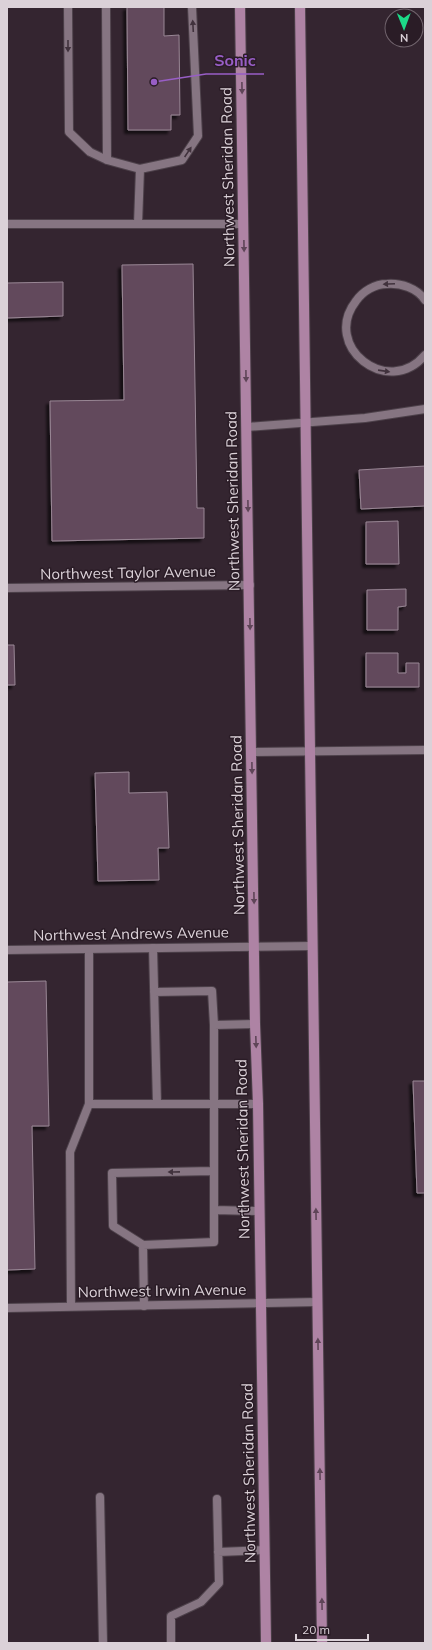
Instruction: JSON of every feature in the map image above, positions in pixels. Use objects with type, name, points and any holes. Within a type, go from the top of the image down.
[{"type":"main road","name":"Northwest Sheridan Road","points":[[240,7],[266,1643]]},
{"type":"main road","points":[[300,7],[322,1643]]},
{"type":"street","points":[[68,7],[69,132],[90,152],[107,160],[140,170],[182,160],[198,136],[192,7]]},
{"type":"street","points":[[106,7],[107,160]]},
{"type":"street","points":[[138,224],[140,170]]},
{"type":"street","points":[[7,224],[244,224]]},
{"type":"street","points":[[425,300],[412,289],[400,284],[386,284],[372,287],[360,295],[351,307],[346,321],[347,336],[353,351],[363,362],[376,370],[392,372],[406,369],[420,361],[425,355]]},
{"type":"street","points":[[247,427],[365,418],[425,409]]},
{"type":"street","name":"Northwest Taylor Avenue","points":[[7,588],[250,585]]},
{"type":"street","points":[[252,752],[425,750]]},
{"type":"street","name":"Northwest Andrews Avenue","points":[[7,950],[313,946]]},
{"type":"street","points":[[154,948],[157,1104]]},
{"type":"street","points":[[71,1306],[70,1152],[89,1104],[89,949]]},
{"type":"street","points":[[154,992],[212,991],[214,1025],[214,1242],[143,1245],[113,1226],[112,1173],[213,1171]]},
{"type":"street","points":[[214,1025],[255,1024]]},
{"type":"street","points":[[89,1104],[258,1104]]},
{"type":"street","points":[[214,1210],[260,1211]]},
{"type":"street","points":[[143,1245],[144,1306]]},
{"type":"street","name":"Northwest Irwin Avenue","points":[[7,1308],[318,1302]]},
{"type":"street","points":[[100,1496],[103,1643]]},
{"type":"street","points":[[171,1643],[171,1616],[201,1602],[219,1583],[217,1499]]},
{"type":"street","points":[[218,1552],[265,1550]]},
{"type":"building","points":[[127,7],[164,7],[164,36],[179,35],[180,115],[171,115],[171,130],[128,130]]},
{"type":"building","points":[[193,264],[197,508],[204,508],[204,538],[52,541],[50,401],[124,400],[122,265]]},
{"type":"building","points":[[63,282],[63,316],[7,318],[7,283]]},
{"type":"building","points":[[425,466],[425,506],[361,509],[359,470]]},
{"type":"building","points":[[398,521],[399,564],[366,564],[366,522]]},
{"type":"building","points":[[406,589],[406,606],[398,607],[398,630],[367,630],[367,590]]},
{"type":"building","points":[[7,645],[14,645],[15,685],[7,685]]},
{"type":"building","points":[[366,653],[398,653],[398,673],[406,673],[406,663],[419,663],[419,687],[366,687]]},
{"type":"building","points":[[129,772],[129,793],[167,792],[169,848],[158,848],[159,880],[98,881],[95,773]]},
{"type":"building","points":[[46,981],[49,1126],[32,1126],[35,1269],[7,1270],[7,982]]},
{"type":"building","points":[[413,1081],[425,1081],[425,1193],[417,1193]]},
{"type":"place","name":"Sonic","points":[[154,82]]}]
